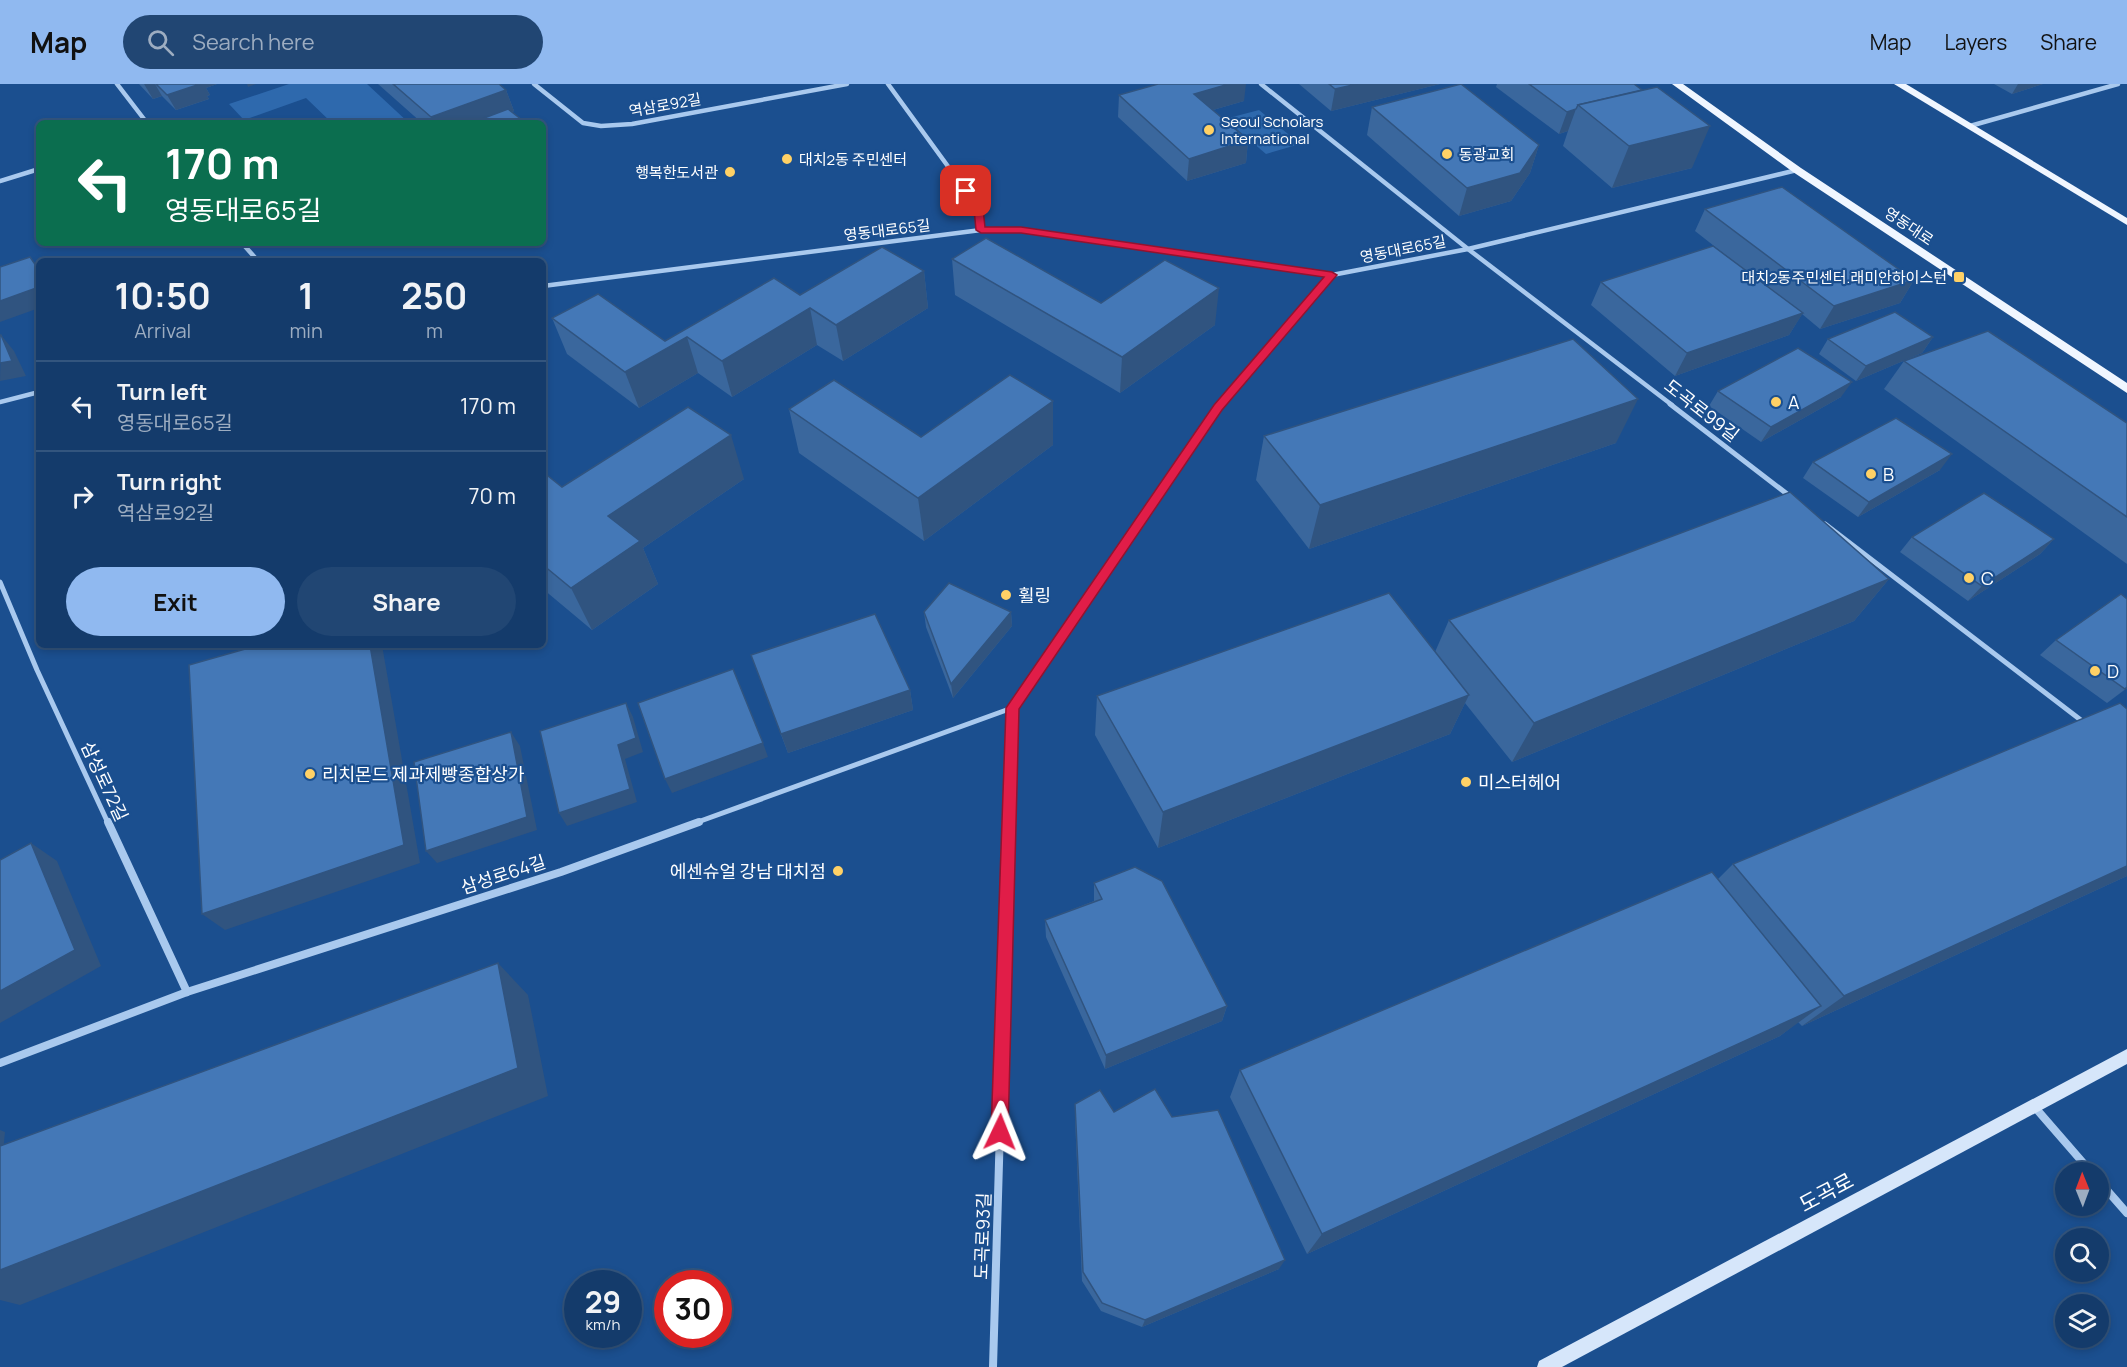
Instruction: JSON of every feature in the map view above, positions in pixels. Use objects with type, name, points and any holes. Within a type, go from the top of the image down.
[{"type":"main road","name":"영동대로","points":[[1677,84],[1797,170],[2127,389]]},
{"type":"main road","points":[[1899,84],[2127,222]]},
{"type":"main road","name":"도곡로","points":[[1545,1367],[2127,1056]]},
{"type":"street","points":[[117,84],[145,120]]},
{"type":"street","name":"역삼로92길","points":[[534,84],[583,123],[601,126],[632,124],[847,84]]},
{"type":"street","points":[[888,84],[979,209],[981,230]]},
{"type":"street","name":"도곡로99길","points":[[1261,84],[1468,249],[1798,503]]},
{"type":"street","points":[[1970,126],[2118,84]]},
{"type":"street","points":[[0,181],[36,170]]},
{"type":"street","name":"영동대로65길","points":[[546,286],[981,230],[1021,230],[1332,275],[1468,249],[1797,170]]},
{"type":"street","points":[[245,246],[255,258]]},
{"type":"street","points":[[1012,708],[1218,408],[1332,275]]},
{"type":"street","points":[[0,402],[36,393]]},
{"type":"street","points":[[1817,517],[2097,732]]},
{"type":"street","name":"삼성로72길","points":[[0,582],[37,670],[187,992]]},
{"type":"street","name":"삼성로64길","points":[[0,1063],[187,992],[561,872],[1012,708]]},
{"type":"street","name":"도곡로93길","points":[[993,1367],[1012,708]]},
{"type":"street","points":[[2033,1105],[2082,1162]]},
{"type":"street","points":[[2109,1193],[2127,1213]]},
{"type":"shaded area","points":[[289,84],[367,84],[406,120],[329,120],[306,98],[244,120],[229,104]]},
{"type":"shaded area","points":[[1259,110],[1300,144],[1266,154],[1225,119]]},
{"type":"building","points":[[156,84],[200,84],[167,95]]},
{"type":"building","points":[[393,84],[499,84],[506,90],[431,117]]},
{"type":"building","points":[[1158,84],[1229,84],[1194,94],[1248,140],[1189,159],[1119,95]]},
{"type":"building","points":[[1329,84],[1357,84],[1335,89]]},
{"type":"building","points":[[1461,84],[1539,145],[1520,173],[1467,188],[1372,107]]},
{"type":"building","points":[[1529,84],[1634,84],[1642,90],[1578,105],[1576,109],[1567,112]]},
{"type":"building","points":[[1657,87],[1710,126],[1629,146],[1578,105]]},
{"type":"building","points":[[508,109],[522,120],[479,120]]},
{"type":"building","points":[[1782,187],[1914,280],[1834,306],[1705,209]]},
{"type":"building","points":[[986,238],[1101,303],[1165,260],[1219,288],[1122,357],[952,259]]},
{"type":"building","points":[[1713,246],[1803,313],[1687,353],[1601,282]]},
{"type":"building","points":[[882,247],[924,271],[836,325],[810,308],[722,361],[687,337],[625,372],[552,318],[598,294],[665,341],[774,278],[800,295]]},
{"type":"building","points":[[30,257],[36,266],[36,288],[0,301],[0,267]]},
{"type":"building","points":[[1895,312],[1933,337],[1866,366],[1828,339]]},
{"type":"building","points":[[1988,331],[2127,423],[2127,517],[1904,361]]},
{"type":"building","points":[[1,335],[12,361],[0,363]]},
{"type":"building","points":[[1573,339],[1638,399],[1320,505],[1264,436]]},
{"type":"building","name":"A","points":[[1798,348],[1852,382],[1771,427],[1718,391]]},
{"type":"building","points":[[1010,375],[1053,401],[918,498],[789,409],[834,380],[921,437]]},
{"type":"building","points":[[688,407],[731,435],[608,516],[640,541],[571,588],[546,567],[546,474],[562,487]]},
{"type":"building","name":"B","points":[[1896,418],[1952,454],[1869,502],[1813,462]]},
{"type":"building","points":[[1790,492],[1889,579],[1534,723],[1449,620]]},
{"type":"building","name":"C","points":[[1984,493],[2054,539],[1982,586],[1912,537]]},
{"type":"building","points":[[949,583],[1011,612],[951,684],[924,612]]},
{"type":"building","points":[[1389,593],[1469,695],[1163,812],[1097,696]]},
{"type":"building","name":"D","points":[[2121,594],[2127,599],[2127,687],[2125,689],[2056,640]]},
{"type":"building","points":[[875,614],[910,690],[781,734],[751,655]]},
{"type":"building","name":"리치몬드 제과제빵종합상가","points":[[248,648],[371,648],[404,845],[202,914],[189,665]]},
{"type":"building","points":[[733,669],[763,743],[665,779],[638,703]]},
{"type":"building","points":[[626,703],[636,738],[618,745],[630,789],[559,813],[540,731]]},
{"type":"building","points":[[2120,703],[2127,709],[2127,866],[1844,996],[1733,864]]},
{"type":"building","points":[[511,732],[527,817],[426,851],[414,762]]},
{"type":"building","points":[[31,843],[75,950],[0,991],[0,860]]},
{"type":"building","points":[[1135,867],[1162,881],[1227,1006],[1106,1055],[1045,920],[1102,899],[1094,883]]},
{"type":"building","points":[[1712,872],[1821,1006],[1322,1234],[1240,1070]]},
{"type":"building","points":[[498,963],[518,1068],[0,1270],[0,1146]]},
{"type":"building","points":[[1155,1089],[1172,1117],[1218,1110],[1285,1260],[1145,1320],[1102,1303],[1083,1272],[1075,1104],[1100,1090],[1114,1112]]},
{"type":"place","name":"Seoul Scholars International","points":[[1209,130]]},
{"type":"place","name":"동광교회","points":[[1447,154]]},
{"type":"place","name":"대치2동 주민센터","points":[[787,159]]},
{"type":"place","name":"행복한도서관","points":[[730,172]]},
{"type":"place","name":"대치2동주민센터.래미안하이스턴","points":[[1959,277]]},
{"type":"place","name":"A","points":[[1776,402]]},
{"type":"place","name":"B","points":[[1871,474]]},
{"type":"place","name":"C","points":[[1969,578]]},
{"type":"place","name":"휠링","points":[[1006,595]]},
{"type":"place","name":"D","points":[[2095,671]]},
{"type":"place","name":"리치몬드 제과제빵종합상가","points":[[310,774]]},
{"type":"place","name":"미스터헤어","points":[[1466,782]]},
{"type":"place","name":"에센슈얼 강남 대치점","points":[[838,871]]},
{"type":"route","points":[[966,191],[979,209],[981,230],[1021,230],[1332,275],[1218,408],[1012,708],[1000,1132]]}]
